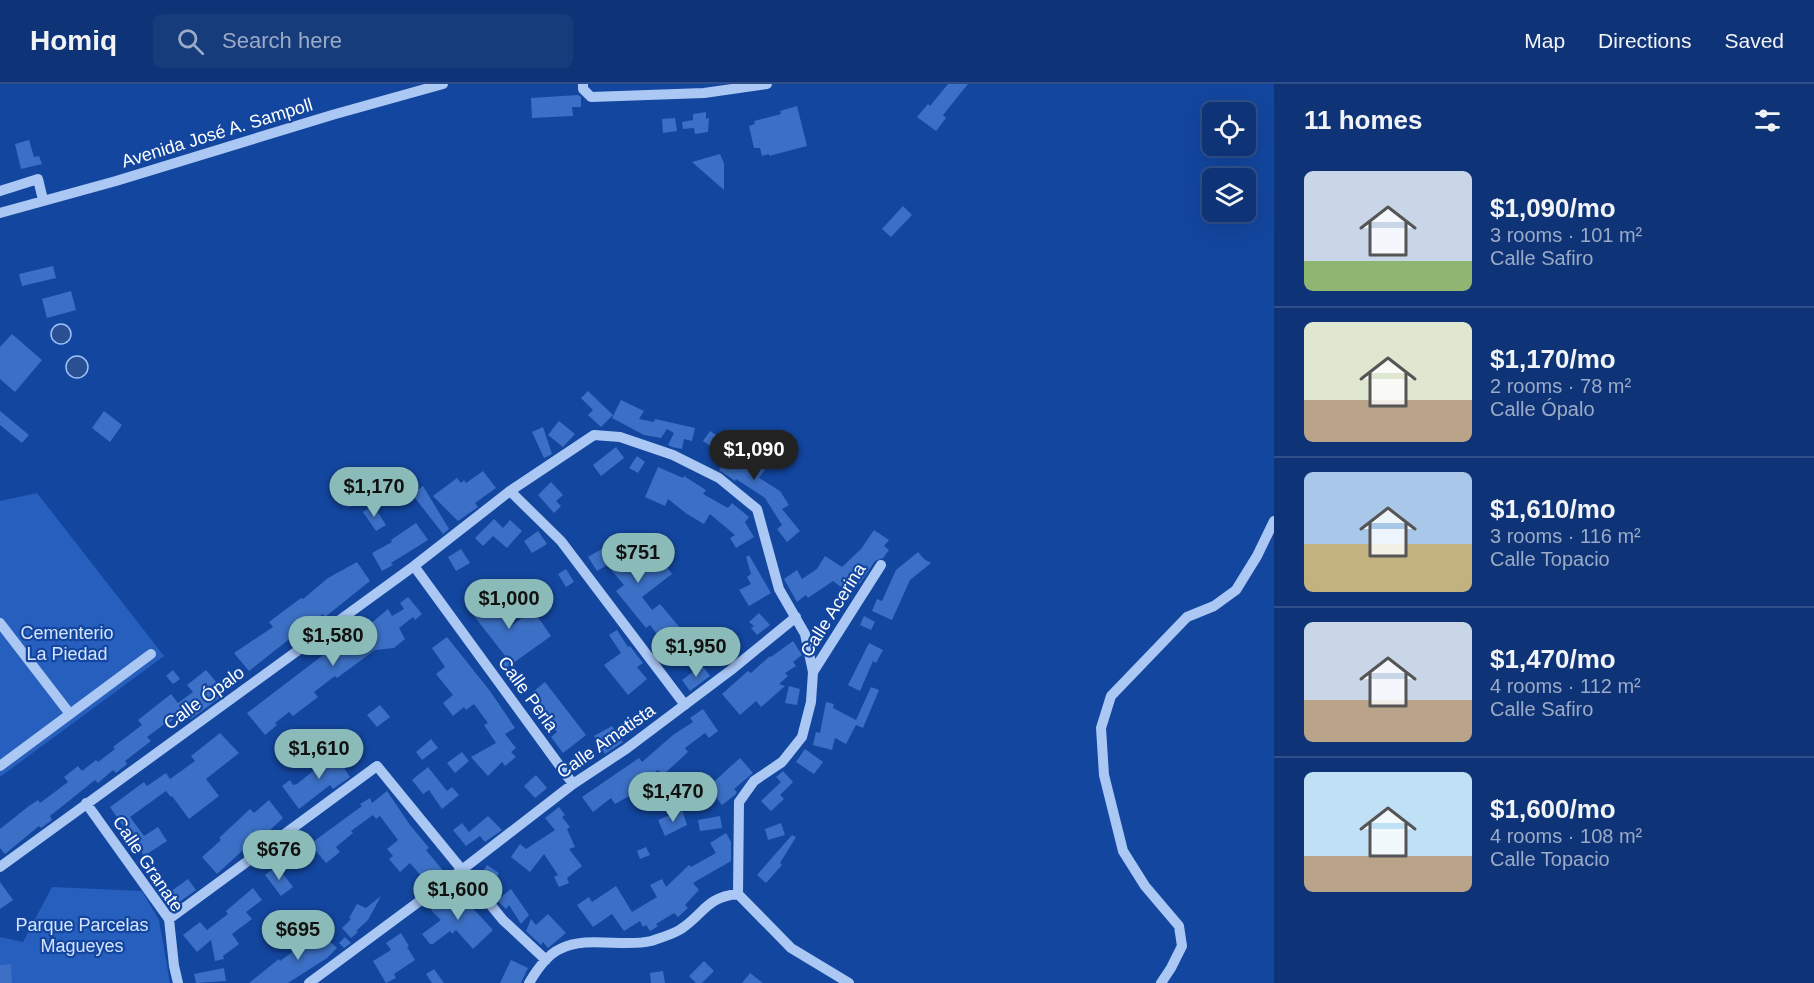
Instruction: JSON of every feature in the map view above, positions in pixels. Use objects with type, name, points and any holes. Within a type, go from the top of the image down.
[{"type":"street","name":"Avenida José A. Sampoll","points":[[0,213],[443,84]]},
{"type":"street","points":[[583,84],[583,89],[591,97],[704,93],[767,84]]},
{"type":"street","points":[[0,191],[38,180],[43,200]]},
{"type":"street","name":"Calle Ópalo","points":[[0,867],[414,566],[510,491],[594,435],[620,437],[674,455],[719,478],[757,509],[779,589],[805,634],[813,672],[812,702],[802,737],[782,762],[754,781],[739,802],[738,894]]},
{"type":"street","points":[[510,491],[561,541],[685,705]]},
{"type":"street","points":[[1161,983],[1182,946],[1179,926],[1145,886],[1124,852],[1104,775],[1101,728],[1111,696],[1187,617],[1214,606],[1236,590],[1257,556],[1274,521]]},
{"type":"street","name":"Calle Acerina","points":[[813,672],[881,565]]},
{"type":"street","name":"Calle Perla","points":[[414,566],[573,784]]},
{"type":"street","name":"Calle Amatista","points":[[309,983],[573,784],[626,749],[685,705],[796,617]]},
{"type":"street","points":[[0,623],[70,714]]},
{"type":"street","points":[[0,766],[151,654]]},
{"type":"street","points":[[169,919],[377,766],[463,869],[502,920],[546,960]]},
{"type":"street","name":"Calle Granate","points":[[86,803],[169,919],[178,983]]},
{"type":"street","points":[[535,981],[546,960],[560,949],[578,944],[650,941],[681,929],[704,907],[724,895],[738,894],[791,948],[849,983]]},
{"type":"green space","name":"Cementerio La Piedad","points":[[37,493],[164,656],[0,777],[0,501]]},
{"type":"green space","name":"Parque Parcelas Magueyes","points":[[52,887],[142,891],[159,920],[170,983],[0,983],[0,937],[23,942]]},
{"type":"shaded area","points":[[61,324],[68,327],[71,334],[68,341],[61,344],[54,341],[51,334],[54,327]]},
{"type":"shaded area","points":[[77,356],[85,359],[88,367],[85,375],[77,378],[69,375],[66,367],[69,359]]},
{"type":"building","points":[[948,84],[968,84],[943,115],[946,118],[936,131],[917,117],[928,104],[930,106]]},
{"type":"building","points":[[578,95],[581,97],[581,107],[572,107],[573,116],[532,118],[531,98]]},
{"type":"building","points":[[797,106],[807,146],[762,156],[760,148],[754,148],[749,126],[755,124],[754,121],[781,114],[780,111]]},
{"type":"building","points":[[706,112],[706,119],[709,118],[708,132],[695,134],[694,128],[683,129],[682,122],[693,120],[693,114]]},
{"type":"building","points":[[675,118],[677,131],[663,133],[662,119]]},
{"type":"building","points":[[29,140],[34,157],[39,156],[42,164],[21,169],[15,144]]},
{"type":"building","points":[[720,154],[724,163],[724,190],[692,162]]},
{"type":"building","points":[[903,206],[912,215],[891,237],[882,229]]},
{"type":"building","points":[[53,266],[56,278],[22,286],[19,274]]},
{"type":"building","points":[[71,291],[76,310],[47,318],[42,299]]},
{"type":"building","points":[[12,334],[42,360],[15,392],[0,379],[0,347]]},
{"type":"building","points":[[588,391],[613,415],[601,427],[588,415],[593,410],[581,398]]},
{"type":"building","points":[[621,400],[644,411],[639,419],[654,422],[655,419],[695,428],[692,441],[684,439],[682,449],[672,447],[668,445],[674,433],[667,429],[661,438],[644,435],[612,418]]},
{"type":"building","points":[[0,411],[29,435],[22,443],[0,425]]},
{"type":"building","points":[[104,411],[122,425],[110,442],[92,428]]},
{"type":"building","points":[[559,421],[575,434],[563,447],[548,435]]},
{"type":"building","points":[[543,427],[552,454],[544,458],[532,432]]},
{"type":"building","points":[[710,431],[727,442],[728,440],[755,461],[757,458],[768,465],[759,478],[780,491],[789,505],[782,509],[800,531],[787,542],[777,529],[782,525],[765,498],[719,470],[730,455],[716,443],[713,448],[703,441]]},
{"type":"building","points":[[616,447],[624,458],[601,476],[593,465]]},
{"type":"building","points":[[637,456],[645,462],[638,473],[629,468]]},
{"type":"building","points":[[658,467],[683,478],[684,476],[706,490],[703,494],[728,508],[732,503],[749,517],[745,522],[754,537],[736,548],[730,538],[735,535],[710,514],[704,524],[668,499],[665,506],[645,497]]},
{"type":"building","points":[[483,471],[496,488],[475,503],[478,507],[458,521],[433,496],[457,478],[461,483],[464,480],[466,483]]},
{"type":"building","points":[[551,482],[563,495],[556,501],[561,506],[554,513],[538,495]]},
{"type":"building","points":[[423,486],[449,529],[443,534],[412,494]]},
{"type":"building","points":[[345,492],[354,493],[351,507],[342,506]]},
{"type":"building","points":[[373,505],[386,525],[376,531],[363,512]]},
{"type":"building","points":[[494,519],[503,528],[510,520],[522,531],[507,548],[493,536],[483,546],[475,538]]},
{"type":"building","points":[[416,523],[428,540],[382,571],[372,553],[392,542],[391,540]]},
{"type":"building","points":[[874,530],[889,540],[884,546],[889,550],[883,558],[875,561],[861,582],[847,596],[833,581],[808,598],[806,595],[797,602],[784,579],[797,570],[802,579],[817,569],[825,556],[842,567],[861,549]]},
{"type":"building","points":[[538,531],[547,544],[532,553],[524,541]]},
{"type":"building","points":[[617,540],[625,554],[638,543],[659,569],[665,564],[672,574],[642,597],[652,610],[660,604],[681,629],[663,642],[650,625],[646,628],[616,591],[624,585],[607,565],[597,571],[588,557]]},
{"type":"building","points":[[461,549],[470,563],[456,571],[448,557]]},
{"type":"building","points":[[918,552],[931,563],[910,580],[892,620],[872,611],[877,599],[882,601],[896,570]]},
{"type":"building","points":[[749,555],[771,593],[749,606],[739,590],[751,584],[747,577],[751,574],[746,557]]},
{"type":"building","points":[[357,562],[370,581],[325,617],[323,614],[302,629],[249,671],[234,653],[273,627],[269,622],[301,598],[303,599],[328,578]]},
{"type":"building","points":[[566,569],[574,582],[566,587],[558,574]]},
{"type":"building","points":[[486,593],[511,626],[533,610],[551,636],[505,669],[500,661],[506,657],[467,607]]},
{"type":"building","points":[[408,597],[422,614],[415,620],[413,617],[399,628],[405,639],[394,648],[375,650],[337,678],[335,676],[314,692],[318,697],[293,716],[289,712],[265,735],[247,713],[335,646],[337,648],[357,635],[388,609],[392,616],[404,609],[400,603]]},
{"type":"building","points":[[759,613],[770,625],[757,635],[751,628],[754,626],[749,622]]},
{"type":"building","points":[[864,616],[875,622],[871,630],[860,625]]},
{"type":"building","points":[[617,630],[628,647],[630,646],[643,663],[637,667],[647,679],[628,695],[604,665],[621,653],[609,635]]},
{"type":"building","points":[[447,637],[490,691],[515,728],[505,734],[516,748],[511,752],[516,757],[505,766],[502,762],[488,776],[471,757],[496,743],[484,725],[488,723],[474,704],[466,710],[464,707],[453,716],[443,703],[453,695],[436,674],[445,667],[432,648]]},
{"type":"building","points":[[793,641],[802,655],[793,662],[796,666],[785,673],[788,676],[779,684],[785,686],[761,707],[756,701],[740,715],[722,694],[748,671],[751,673],[770,656]]},
{"type":"building","points":[[869,643],[883,650],[876,663],[873,661],[860,691],[848,685]]},
{"type":"building","points":[[702,665],[710,676],[690,691],[682,680]]},
{"type":"building","points":[[173,670],[180,679],[173,684],[166,676]]},
{"type":"building","points":[[206,670],[224,691],[220,694],[222,696],[191,719],[184,710],[168,724],[167,722],[147,737],[151,741],[125,761],[127,764],[116,773],[113,770],[98,783],[95,780],[50,816],[52,820],[41,828],[39,826],[5,854],[0,848],[0,829],[29,806],[38,800],[40,803],[68,782],[64,777],[78,766],[82,771],[115,749],[113,747],[142,725],[138,720],[171,694],[178,703],[193,692],[187,685]]},
{"type":"building","points":[[545,682],[586,735],[563,753],[551,737],[557,732],[528,696]]},
{"type":"building","points":[[789,686],[800,689],[797,705],[785,703]]},
{"type":"building","points":[[871,687],[879,690],[863,728],[856,725],[846,744],[835,738],[832,750],[813,745],[816,732],[820,733],[826,702],[834,704],[833,708],[856,720]]},
{"type":"building","points":[[380,705],[390,717],[377,727],[367,715]]},
{"type":"building","points":[[703,709],[718,731],[709,738],[705,733],[685,748],[688,752],[663,775],[658,770],[630,789],[633,794],[615,804],[611,798],[593,812],[582,797],[639,758],[642,762],[673,735],[693,722],[690,718]]},
{"type":"building","points":[[612,726],[623,742],[605,754],[594,736]]},
{"type":"building","points":[[220,733],[239,753],[206,779],[219,796],[189,819],[166,791],[130,817],[144,836],[158,827],[167,841],[144,856],[133,840],[128,843],[122,835],[127,832],[110,807],[144,782],[147,786],[166,773],[170,779],[195,761],[191,756]]},
{"type":"building","points":[[431,739],[438,748],[422,760],[416,752]]},
{"type":"building","points":[[805,749],[823,762],[814,774],[796,762]]},
{"type":"building","points":[[339,750],[349,764],[344,768],[350,777],[333,789],[330,785],[299,809],[282,786],[290,780],[293,785],[297,784]]},
{"type":"building","points":[[462,752],[469,761],[455,773],[447,763]]},
{"type":"building","points":[[740,758],[753,773],[734,789],[737,792],[735,795],[722,805],[708,787]]},
{"type":"building","points":[[428,767],[447,791],[452,787],[459,795],[442,809],[429,790],[423,794],[412,780]]},
{"type":"building","points":[[783,771],[793,782],[780,795],[784,799],[771,811],[761,801],[781,782],[776,777]]},
{"type":"building","points":[[536,775],[547,788],[535,798],[524,786]]},
{"type":"building","points":[[387,791],[429,848],[426,850],[445,873],[429,885],[410,863],[400,872],[389,859],[393,856],[387,849],[398,840],[380,816],[376,819],[373,815],[351,831],[353,833],[336,847],[340,852],[326,863],[310,844],[362,806],[360,804],[370,798],[372,803]]},
{"type":"building","points":[[269,800],[283,818],[257,842],[255,839],[217,874],[202,857],[250,809],[254,813]]},
{"type":"building","points":[[559,807],[565,815],[562,817],[570,827],[567,829],[575,847],[569,849],[582,866],[567,878],[569,883],[559,887],[554,877],[558,875],[544,854],[530,872],[511,857],[520,844],[526,849],[555,830],[545,818]]},
{"type":"building","points":[[682,810],[687,825],[665,836],[658,820]]},
{"type":"building","points":[[488,816],[502,830],[485,842],[480,836],[466,846],[453,830],[462,823],[469,832]]},
{"type":"building","points":[[720,816],[722,828],[700,831],[698,820]]},
{"type":"building","points":[[781,823],[785,835],[768,840],[765,829]]},
{"type":"building","points":[[726,833],[731,842],[731,861],[693,883],[699,890],[685,905],[688,908],[678,917],[674,913],[656,924],[658,926],[650,931],[646,925],[643,927],[640,921],[624,931],[612,914],[593,927],[577,905],[589,897],[592,902],[616,886],[632,912],[657,897],[650,885],[662,879],[666,887],[689,865],[691,867],[716,853],[710,843]]},
{"type":"building","points":[[792,835],[796,837],[780,863],[782,865],[766,883],[757,875]]},
{"type":"building","points":[[646,847],[650,855],[640,859],[637,851]]},
{"type":"building","points":[[487,865],[499,873],[489,891],[479,879]]},
{"type":"building","points":[[277,866],[293,887],[281,896],[265,875]]},
{"type":"building","points":[[188,879],[196,890],[174,906],[166,895]]},
{"type":"building","points":[[0,882],[13,900],[0,909]]},
{"type":"building","points":[[253,888],[262,900],[246,912],[252,919],[232,934],[239,944],[223,956],[224,959],[215,961],[211,940],[197,952],[183,935],[200,922],[207,930],[228,914],[226,911]]},
{"type":"building","points":[[455,889],[493,930],[473,949],[456,930],[452,934],[450,931],[433,944],[430,944],[422,934],[441,920],[431,910]]},
{"type":"building","points":[[511,889],[529,915],[521,924],[509,905],[506,909],[497,900]]},
{"type":"building","points":[[381,896],[368,920],[351,938],[342,928],[351,919],[349,918],[357,904],[366,908]]},
{"type":"building","points":[[548,914],[566,933],[548,948],[543,942],[541,945],[526,931],[531,919],[536,925]]},
{"type":"building","points":[[318,930],[337,948],[327,958],[288,983],[249,983],[279,959],[280,961],[305,943]]},
{"type":"building","points":[[401,933],[415,960],[394,974],[396,978],[386,983],[373,961],[391,950],[386,943]]},
{"type":"building","points":[[345,937],[351,943],[344,948],[339,943]]},
{"type":"building","points":[[511,960],[528,968],[521,983],[500,983]]},
{"type":"building","points":[[704,961],[714,971],[702,983],[696,983],[689,976]]},
{"type":"building","points":[[11,964],[12,983],[0,983],[0,965]]},
{"type":"building","points":[[224,968],[226,981],[196,983],[194,974]]},
{"type":"building","points":[[434,969],[444,983],[432,983],[426,974]]},
{"type":"building","points":[[663,971],[665,983],[651,983],[650,973]]},
{"type":"building","points":[[750,973],[763,983],[742,983]]}]
